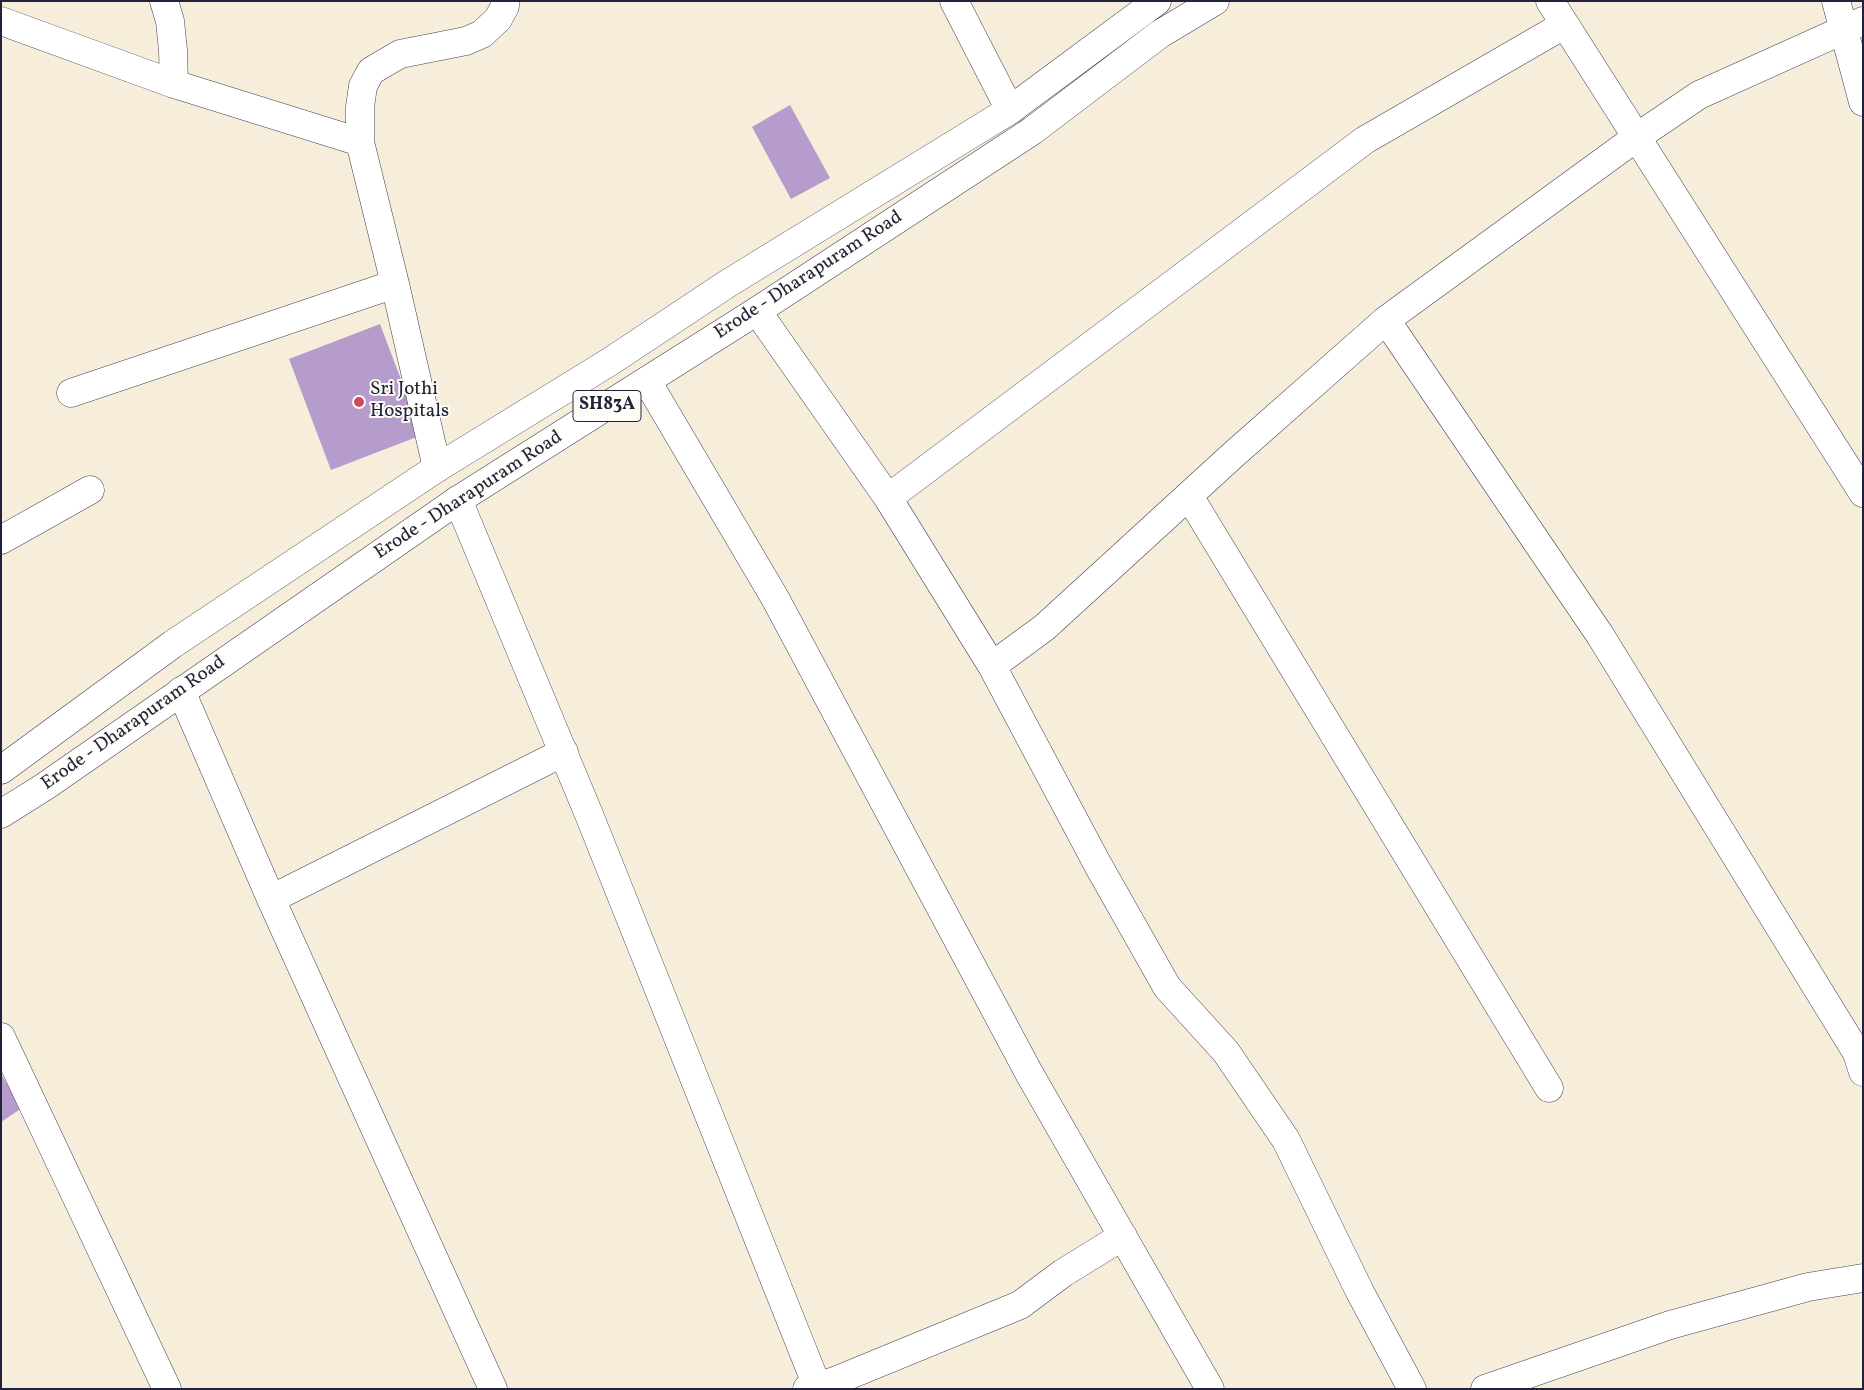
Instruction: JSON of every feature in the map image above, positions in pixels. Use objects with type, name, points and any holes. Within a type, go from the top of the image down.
[{"type":"street","points":[[164,1],[171,30],[174,84]]},
{"type":"street","points":[[437,468],[360,142],[360,107],[363,86],[371,71],[400,54],[466,40],[482,34],[498,19],[505,6],[504,1]]},
{"type":"street","points":[[954,1],[1010,110]]},
{"type":"street","name":"Erode - Dharapuram Road","points":[[1,770],[173,644],[437,468],[611,361],[727,284],[1010,110],[1157,1]]},
{"type":"street","name":"Erode - Dharapuram Road","points":[[1,814],[44,787],[458,500],[757,311],[1032,131],[1160,34],[1216,1]]},
{"type":"street","points":[[1550,1],[1863,494]]},
{"type":"street","points":[[1836,1],[1853,25],[1863,102]]},
{"type":"street","points":[[1,21],[174,84],[360,142]]},
{"type":"street","points":[[888,498],[1365,140],[1564,25]]},
{"type":"street","points":[[992,666],[1045,627],[1233,455],[1386,320],[1637,137],[1699,96],[1853,25]]},
{"type":"street","points":[[71,393],[395,284]]},
{"type":"street","points":[[757,311],[888,498],[992,666],[1098,865],[1167,987],[1226,1052],[1286,1140],[1360,1292],[1412,1389]]},
{"type":"street","points":[[1386,320],[1600,635],[1857,1052],[1863,1072]]},
{"type":"street","points":[[647,381],[775,598],[1029,1073],[1210,1389]]},
{"type":"street","points":[[1,540],[90,490]]},
{"type":"street","points":[[1189,496],[1549,1088]]},
{"type":"street","points":[[458,500],[564,752],[812,1387],[835,1381],[1020,1305],[1063,1274],[1123,1236]]},
{"type":"street","points":[[181,691],[271,899],[493,1389]]},
{"type":"street","points":[[271,899],[564,752]]},
{"type":"street","points":[[1,1037],[167,1389]]},
{"type":"street","points":[[1485,1389],[1670,1325],[1808,1287],[1863,1278]]},
{"type":"building","points":[[790,105],[830,178],[791,199],[752,127]]},
{"type":"building","points":[[380,324],[422,435],[331,470],[289,359]]},
{"type":"building","points":[[1,1074],[22,1108],[1,1122]]},
{"type":"place","name":"Sri Jothi Hospitals","points":[[359,402]]}]
